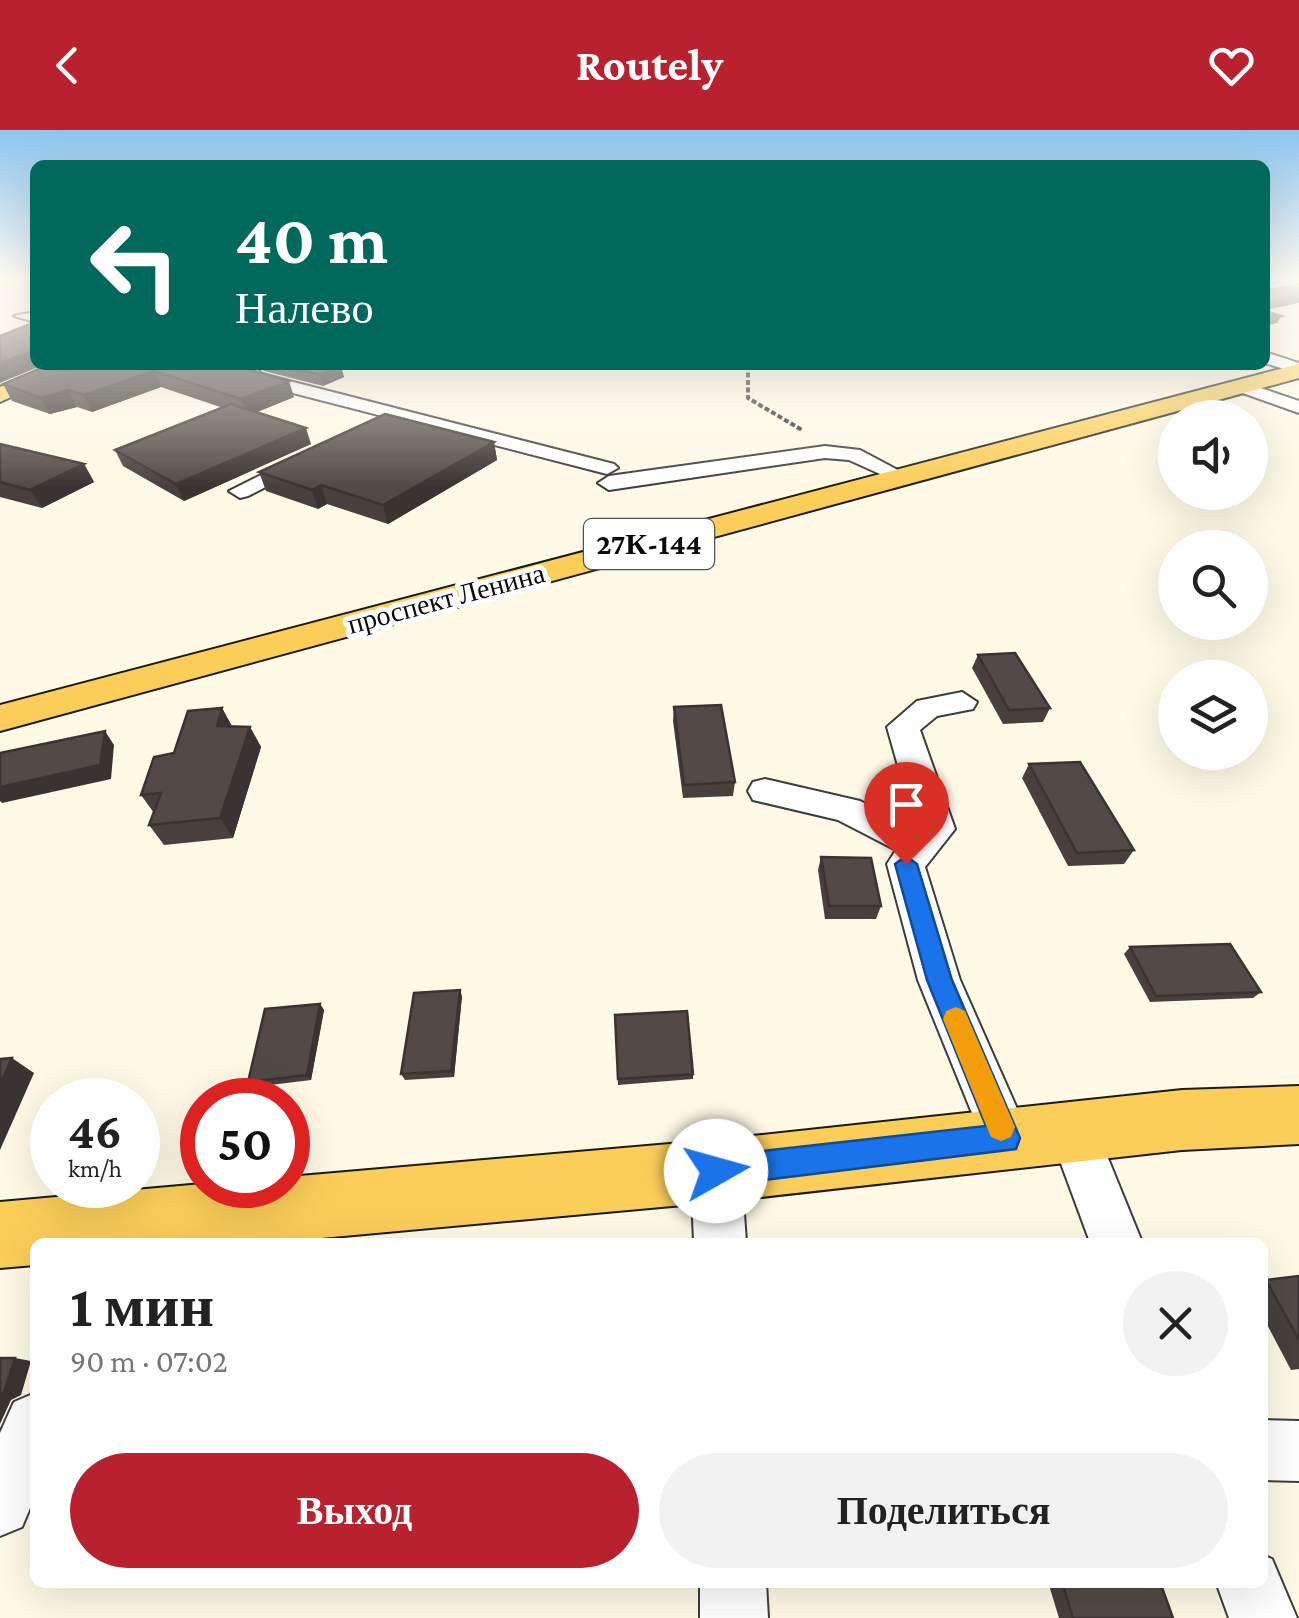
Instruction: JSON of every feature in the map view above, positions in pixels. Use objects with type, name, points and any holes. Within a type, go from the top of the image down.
[{"type":"main road","points":[[0,395],[60,370]]},
{"type":"main road","name":"проспект Ленина","points":[[0,718],[1299,370]]},
{"type":"main road","points":[[0,1234],[116,1232],[1182,1120],[1299,1115]]},
{"type":"street","points":[[1270,359],[1299,370]]},
{"type":"street","points":[[245,370],[256,378],[608,476],[802,454],[853,454],[900,478]]},
{"type":"street","points":[[1243,387],[1299,407]]},
{"type":"street","points":[[360,431],[395,414]]},
{"type":"street","points":[[240,491],[326,448]]},
{"type":"street","points":[[962,702],[928,708],[903,727],[937,828],[906,864],[934,964],[1006,1138]]},
{"type":"street","points":[[765,791],[848,810],[921,847]]},
{"type":"street","points":[[1073,1131],[1114,1238]]},
{"type":"street","points":[[716,1171],[720,1238]]},
{"type":"street","points":[[0,1505],[30,1434]]},
{"type":"street","points":[[1268,1450],[1299,1451]]},
{"type":"street","points":[[734,1588],[734,1618]]},
{"type":"street","points":[[1251,1588],[1263,1618]]},
{"type":"path","points":[[748,370],[748,398],[754,406],[853,454]]},
{"type":"building","points":[[0,348],[30,348],[30,352],[0,363]]},
{"type":"building","points":[[36,370],[250,370],[289,381],[241,399],[154,371],[84,395],[68,390],[41,398],[3,384]]},
{"type":"building","points":[[300,370],[332,370],[320,375]]},
{"type":"building","points":[[231,404],[306,428],[176,484],[115,450]]},
{"type":"building","points":[[385,414],[494,442],[383,505],[321,485],[312,490],[259,472]]},
{"type":"building","points":[[0,444],[84,464],[30,490],[0,482]]},
{"type":"building","points":[[1015,653],[1050,708],[1009,710],[978,655]]},
{"type":"building","points":[[721,705],[735,782],[684,785],[674,707]]},
{"type":"building","points":[[222,708],[217,726],[250,727],[220,818],[149,825],[161,793],[141,795],[154,757],[174,753],[188,711]]},
{"type":"building","points":[[105,731],[100,765],[0,787],[0,753]]},
{"type":"building","points":[[1080,762],[1134,850],[1077,853],[1029,764]]},
{"type":"building","points":[[821,857],[871,858],[881,906],[829,906]]},
{"type":"building","points":[[1230,944],[1261,992],[1156,996],[1130,947]]},
{"type":"building","points":[[460,990],[451,1071],[401,1074],[414,993]]},
{"type":"building","points":[[320,1004],[307,1075],[249,1078],[265,1009]]},
{"type":"building","points":[[687,1011],[693,1074],[618,1079],[615,1015]]},
{"type":"building","points":[[12,1058],[0,1085],[0,1059]]},
{"type":"building","points":[[1299,1276],[1299,1340],[1268,1284],[1268,1280]]},
{"type":"building","points":[[0,1358],[15,1358],[0,1395]]},
{"type":"building","points":[[1064,1588],[1162,1588],[1173,1618],[1073,1618]]},
{"type":"slow traffic","points":[[956,1019],[1001,1127]]},
{"type":"route","points":[[716,1171],[1006,1138],[940,980],[906,864]]}]
